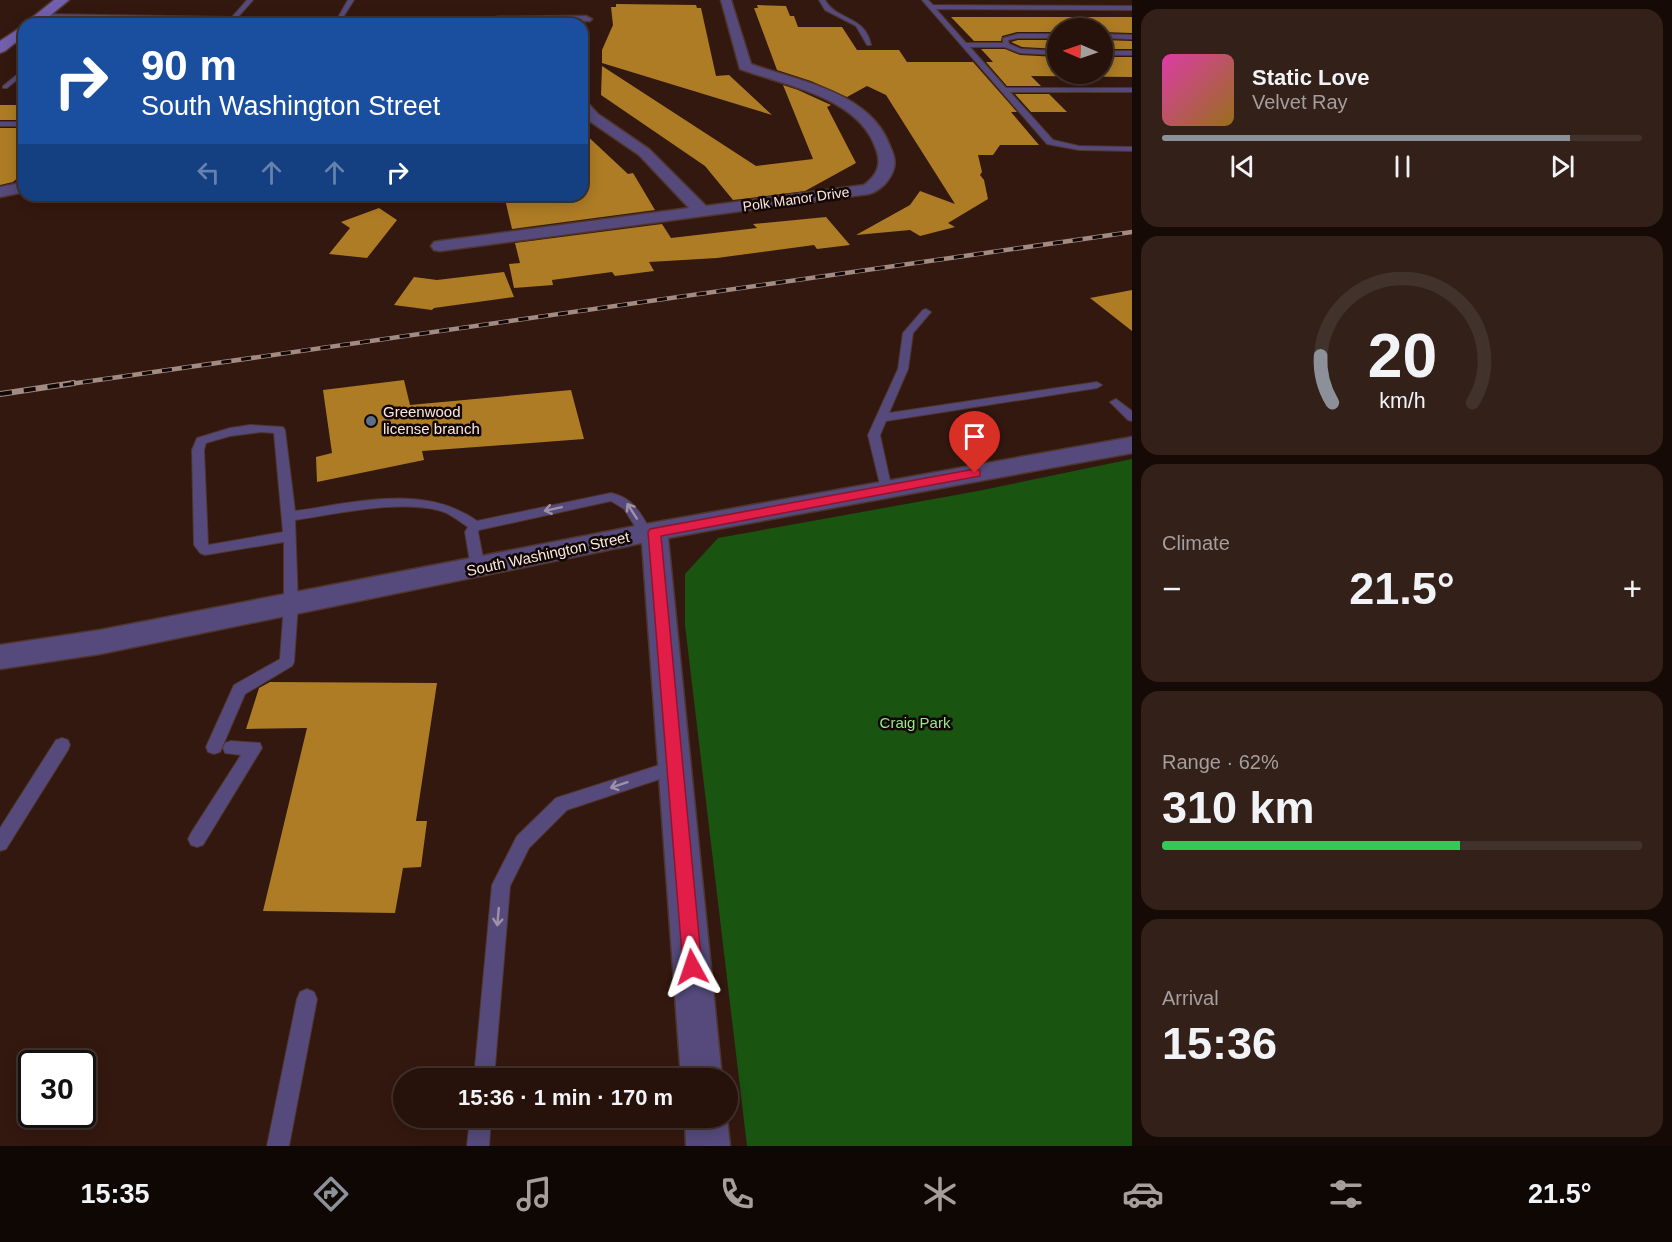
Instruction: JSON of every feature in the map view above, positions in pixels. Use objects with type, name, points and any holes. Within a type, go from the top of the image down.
[{"type":"main road","points":[[39,18],[62,0]]},
{"type":"main road","points":[[0,48],[18,34]]},
{"type":"street","name":"Polk Manor Drive","points":[[440,246],[869,189],[882,179],[888,165],[884,144],[867,120],[850,106],[745,66],[726,0]]},
{"type":"street","points":[[588,119],[644,152],[703,212]]},
{"type":"street","points":[[1,193],[18,189]]},
{"type":"street","name":"South Washington Street","points":[[0,657],[100,642],[650,533],[1132,445]]},
{"type":"street","points":[[650,533],[675,766],[701,1068]]},
{"type":"street","points":[[707,1128],[708,1146]]},
{"type":"lane","points":[[234,18],[249,0]]},
{"type":"lane","points":[[340,18],[351,0]]},
{"type":"lane","points":[[822,0],[827,9],[858,25],[869,44]]},
{"type":"lane","points":[[925,0],[1050,142],[1079,148],[1132,148]]},
{"type":"lane","points":[[932,7],[1132,8]]},
{"type":"lane","points":[[1006,45],[1005,39],[1018,36],[1047,36]]},
{"type":"lane","points":[[1113,36],[1132,37]]},
{"type":"lane","points":[[965,45],[1006,45],[1020,51],[1047,52]]},
{"type":"lane","points":[[1113,53],[1132,53]]},
{"type":"lane","points":[[2,87],[18,75]]},
{"type":"lane","points":[[2,87],[14,87]]},
{"type":"lane","points":[[1004,90],[1132,90]]},
{"type":"lane","points":[[0,124],[18,124]]},
{"type":"lane","points":[[886,490],[874,435],[903,369],[908,333],[926,312]]},
{"type":"lane","points":[[882,418],[1097,385]]},
{"type":"lane","points":[[1116,402],[1132,417]]},
{"type":"lane","points":[[197,839],[254,748],[223,748],[239,690],[287,662],[291,605],[288,492],[279,430],[268,427],[215,435],[201,441],[198,450],[201,545],[205,550],[289,536]]},
{"type":"lane","points":[[478,568],[471,532],[476,526],[611,497],[627,503],[650,533]]},
{"type":"lane","points":[[288,516],[420,503],[448,509],[476,526]]},
{"type":"lane","points":[[0,843],[62,745]]},
{"type":"lane","points":[[485,1068],[501,885],[524,842],[562,804],[675,766]]},
{"type":"lane","points":[[278,1146],[307,999]]},
{"type":"lane","points":[[478,1146],[480,1128]]},
{"type":"green space","name":"Craig Park","points":[[1132,459],[1132,1146],[747,1146],[685,625],[685,574],[718,538],[978,491]]},
{"type":"building","points":[[616,4],[696,5],[697,8],[701,8],[716,76],[729,75],[772,115],[602,63],[602,50],[613,25],[611,7],[616,7]]},
{"type":"building","points":[[757,5],[786,6],[790,16],[794,16],[798,27],[842,27],[857,50],[899,50],[907,62],[973,62],[1017,112],[1011,112],[1039,145],[1000,145],[993,155],[978,155],[982,172],[980,175],[984,180],[988,199],[948,223],[955,227],[920,236],[910,230],[856,235],[910,205],[920,191],[955,204],[886,95],[867,86],[847,97],[811,81],[777,70],[754,8],[758,8]]},
{"type":"building","points":[[951,17],[1132,17],[1132,33],[1113,32],[1113,18],[1047,18],[1047,32],[1017,32],[1002,36],[1001,41],[974,41]]},
{"type":"building","points":[[1047,40],[1047,48],[1022,47],[1011,42]]},
{"type":"building","points":[[1113,40],[1132,41],[1132,49],[1113,49]]},
{"type":"building","points":[[981,49],[1005,49],[1020,55],[1047,56],[1047,76],[1031,76],[1041,86],[1007,86],[986,62],[993,62]]},
{"type":"building","points":[[1113,57],[1132,57],[1132,77],[1113,77]]},
{"type":"building","points":[[602,66],[756,166],[813,159],[783,85],[798,90],[831,105],[827,107],[856,163],[805,191],[733,200],[705,166],[601,95]]},
{"type":"building","points":[[1015,94],[1049,94],[1067,112],[1031,112]]},
{"type":"building","points":[[0,105],[18,105],[18,120],[0,120]]},
{"type":"building","points":[[0,128],[18,128],[18,177],[13,182],[0,185]]},
{"type":"building","points":[[588,137],[628,174],[633,173],[655,210],[512,229],[505,201],[588,201]]},
{"type":"building","points":[[379,208],[397,220],[367,258],[329,254],[350,228],[341,222]]},
{"type":"building","points":[[826,217],[850,245],[817,249],[814,245],[717,258],[649,262],[654,271],[615,276],[612,272],[552,280],[553,285],[514,288],[509,264],[520,263],[515,243],[662,224],[671,238],[757,228],[753,224]]},
{"type":"building","points":[[504,272],[514,297],[432,310],[394,305],[414,277],[437,280]]},
{"type":"building","points":[[1132,290],[1132,331],[1090,298]]},
{"type":"building","points":[[404,380],[410,405],[571,390],[584,439],[422,451],[424,460],[317,482],[316,457],[332,453],[323,390]]},
{"type":"building","points":[[270,682],[437,683],[416,821],[427,821],[421,867],[403,868],[395,913],[263,911],[307,728],[246,729],[259,688]]},
{"type":"railway","points":[[63,385],[1132,232]]},
{"type":"railway","points":[[0,394],[74,383]]},
{"type":"place","name":"Greenwood license branch","points":[[371,421]]},
{"type":"route","points":[[692,967],[654,532],[975,473]]}]
